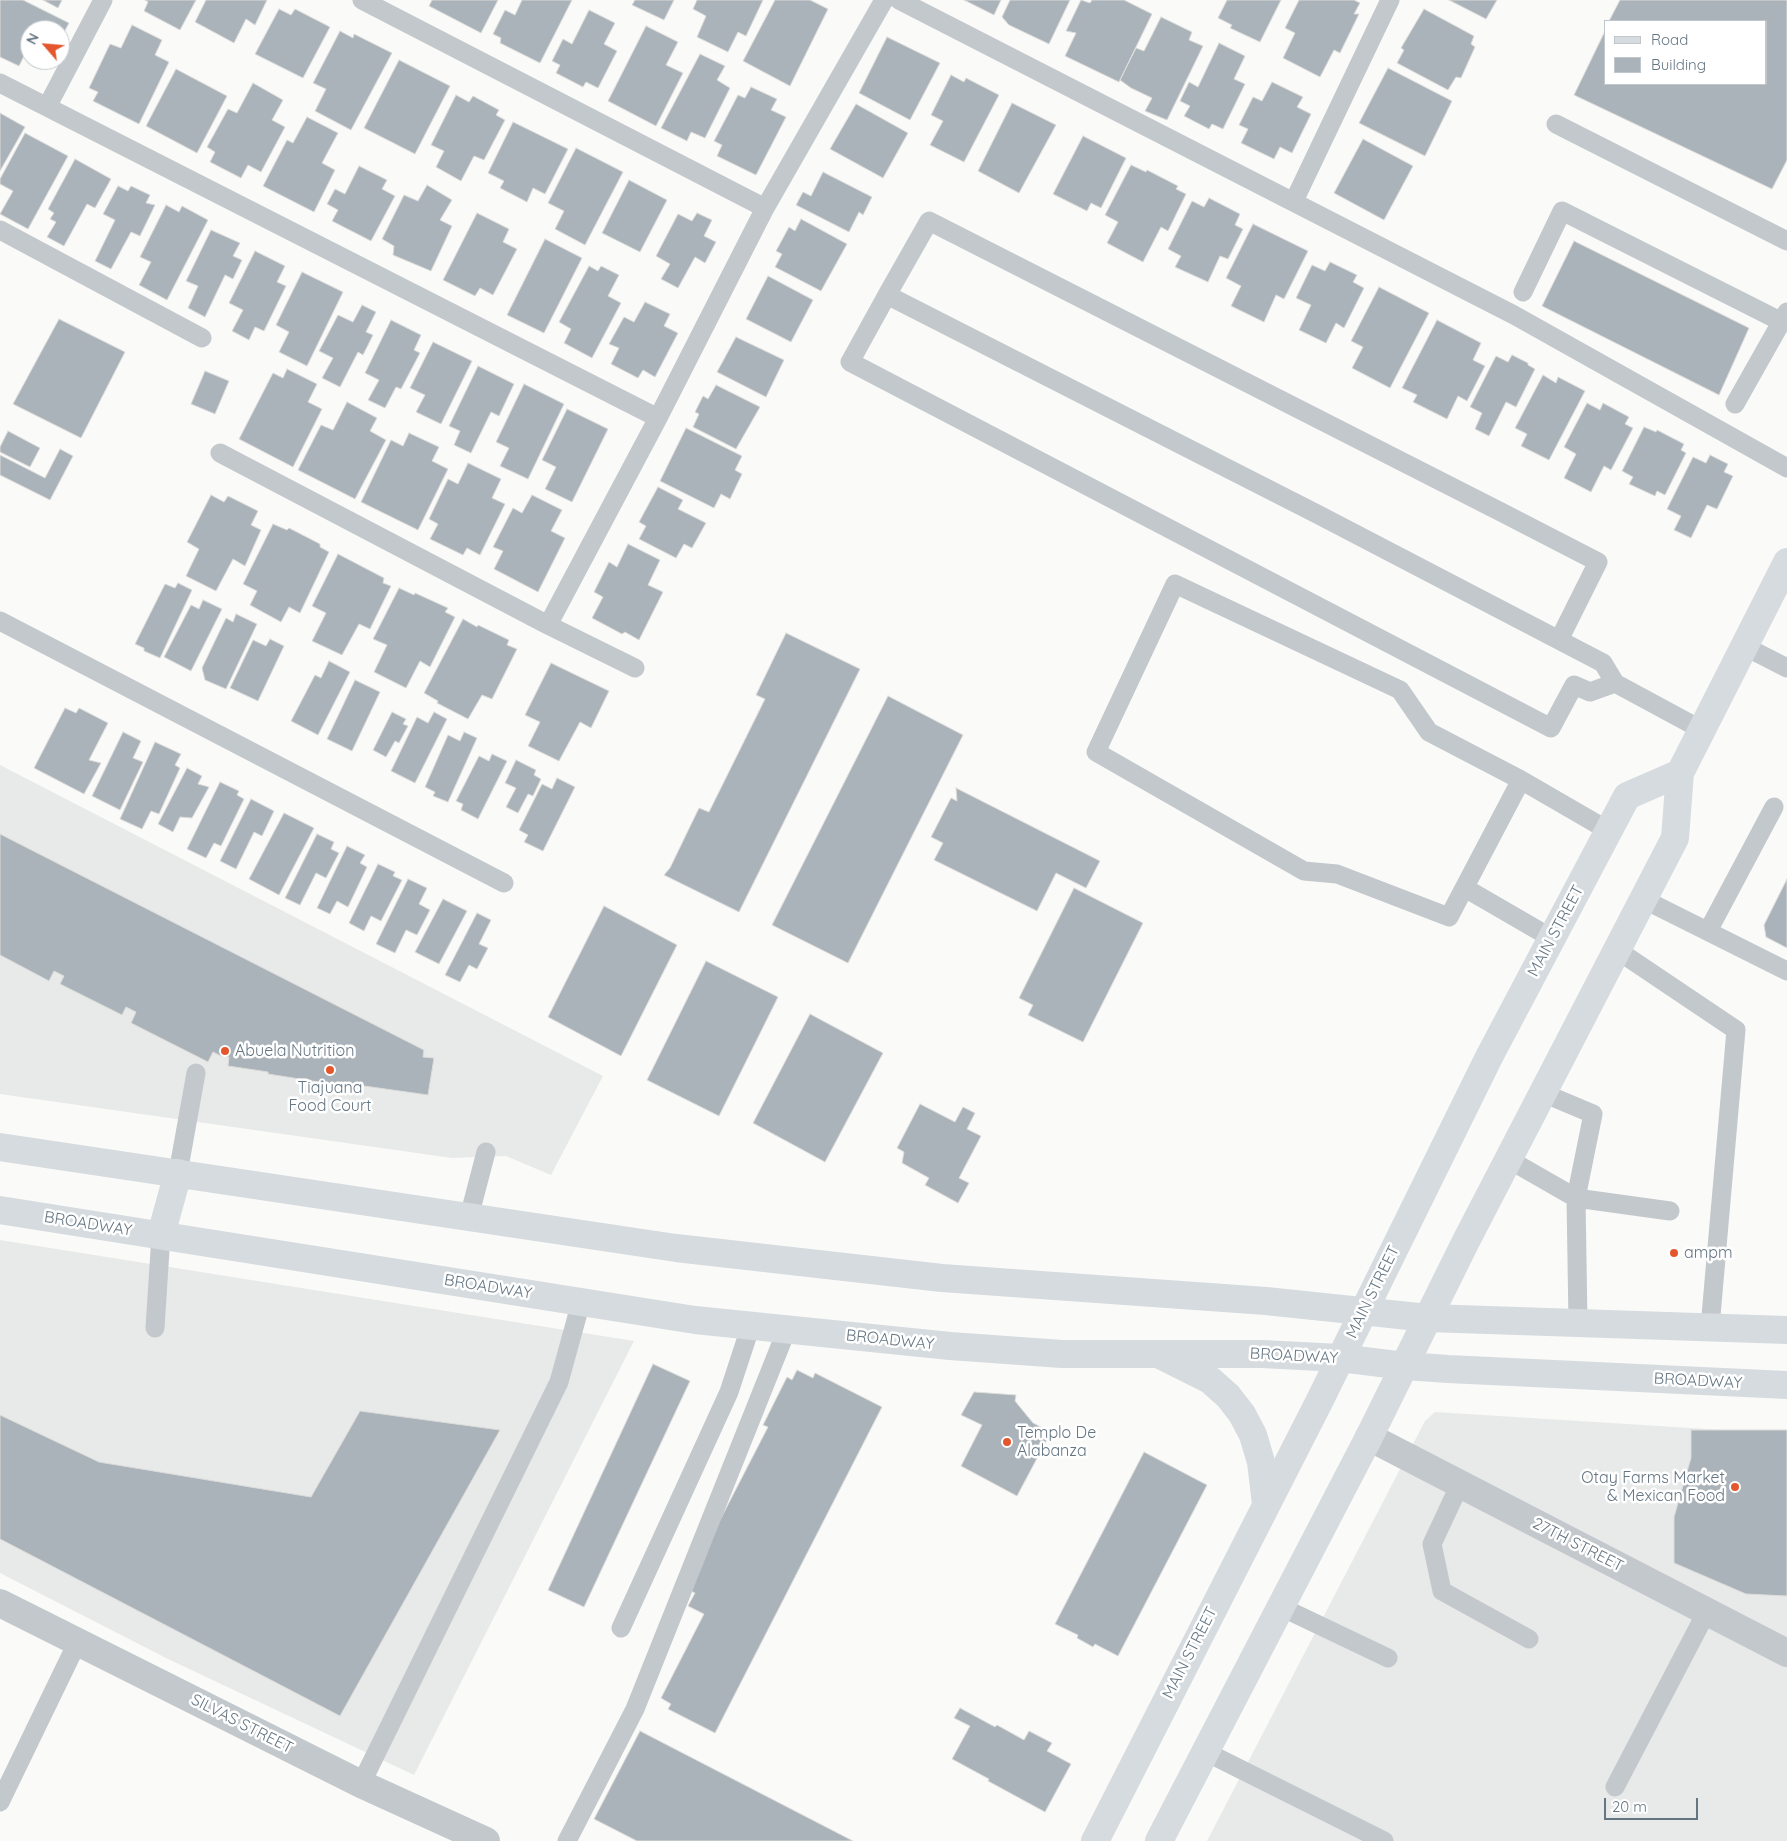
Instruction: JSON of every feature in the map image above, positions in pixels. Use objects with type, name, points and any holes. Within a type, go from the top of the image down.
[{"type":"main road","points":[[1159,1841],[1369,1437],[1508,1159],[1674,838],[1680,773],[1744,646],[1785,571]]},
{"type":"main road","name":"MAIN STREET","points":[[1095,1841],[1364,1311],[1490,1057],[1627,796],[1680,773]]},
{"type":"main road","points":[[0,1146],[676,1248],[942,1278],[1266,1301],[1428,1318],[1787,1330]]},
{"type":"main road","points":[[161,1235],[178,1173]]},
{"type":"main road","name":"BROADWAY","points":[[0,1210],[695,1320],[950,1346],[1054,1354],[1262,1354],[1340,1358],[1405,1366],[1787,1385]]},
{"type":"main road","points":[[1158,1354],[1210,1380],[1228,1396],[1242,1414],[1253,1435],[1261,1462],[1266,1504]]},
{"type":"street","name":"27TH STREET","points":[[1369,1437],[1787,1653]]},
{"type":"street","name":"SILVAS STREET","points":[[0,1603],[361,1784],[486,1841]]},
{"type":"lane","points":[[47,107],[103,0]]},
{"type":"lane","points":[[362,0],[765,208]]},
{"type":"lane","points":[[548,624],[658,418],[765,208],[884,0]]},
{"type":"lane","points":[[899,0],[1514,315],[1787,468]]},
{"type":"lane","points":[[1294,201],[1390,0]]},
{"type":"lane","points":[[0,83],[658,418]]},
{"type":"lane","points":[[1556,124],[1787,240]]},
{"type":"lane","points":[[1523,292],[1562,211],[1784,317],[1735,404]]},
{"type":"lane","points":[[1558,640],[1598,562],[929,220],[850,362],[1551,728],[1574,685],[1590,692],[1615,683]]},
{"type":"lane","points":[[0,230],[202,338]]},
{"type":"lane","points":[[887,295],[1533,626],[1602,663],[1615,683],[1702,730]]},
{"type":"lane","points":[[220,453],[635,668]]},
{"type":"lane","points":[[1521,780],[1450,918],[1338,874],[1304,871],[1096,752],[1176,584],[1400,690],[1429,732],[1521,780],[1609,831]]},
{"type":"lane","points":[[0,621],[504,884]]},
{"type":"lane","points":[[1744,646],[1787,668]]},
{"type":"lane","points":[[1708,932],[1774,807]]},
{"type":"lane","points":[[1465,888],[1553,939]]},
{"type":"lane","points":[[1643,898],[1787,972]]},
{"type":"lane","points":[[1617,950],[1736,1030],[1710,1327]]},
{"type":"lane","points":[[178,1173],[196,1073]]},
{"type":"lane","points":[[1543,1093],[1593,1114],[1576,1198],[1578,1323]]},
{"type":"lane","points":[[469,1217],[486,1152]]},
{"type":"lane","points":[[1508,1159],[1576,1198],[1670,1211]]},
{"type":"lane","points":[[155,1328],[161,1235]]},
{"type":"lane","points":[[361,1784],[559,1382],[581,1302]]},
{"type":"lane","points":[[621,1628],[729,1392],[751,1325]]},
{"type":"lane","points":[[567,1841],[635,1709],[787,1329]]},
{"type":"lane","points":[[1460,1484],[1432,1544],[1442,1591],[1529,1639]]},
{"type":"lane","points":[[1281,1607],[1388,1658]]},
{"type":"lane","points":[[1615,1787],[1707,1611]]},
{"type":"lane","points":[[0,1802],[78,1641]]},
{"type":"lane","points":[[1206,1752],[1384,1841]]},
{"type":"shaded area","points":[[0,765],[603,1076],[551,1175],[506,1156],[452,1158],[0,1094]]},
{"type":"shaded area","points":[[0,1240],[634,1341],[414,1775],[168,1659],[0,1573]]},
{"type":"shaded area","points":[[1435,1412],[1787,1434],[1787,1841],[1207,1841],[1425,1421]]},
{"type":"building","points":[[0,0],[23,0],[63,20],[20,20],[19,66],[0,57]]},
{"type":"building","points":[[43,0],[62,0],[58,8]]},
{"type":"building","points":[[145,0],[196,0],[180,30],[144,11],[148,2]]},
{"type":"building","points":[[206,0],[267,0],[255,25],[246,19],[234,43],[195,22]]},
{"type":"building","points":[[432,0],[498,0],[481,33],[429,6]]},
{"type":"building","points":[[522,0],[572,0],[540,63],[500,43],[501,38],[493,34],[505,10],[515,15]]},
{"type":"building","points":[[635,0],[674,0],[664,20],[632,5]]},
{"type":"building","points":[[697,0],[763,0],[746,36],[738,32],[728,52],[697,37],[706,16],[693,9]]},
{"type":"building","points":[[775,0],[810,0],[828,9],[790,86],[743,61]]},
{"type":"building","points":[[964,0],[1001,0],[994,15]]},
{"type":"building","points":[[1010,0],[1070,0],[1049,44],[1009,25],[1002,17]]},
{"type":"building","points":[[1081,0],[1090,3],[1092,0],[1124,0],[1152,14],[1119,82],[1065,56],[1076,33],[1066,31]]},
{"type":"building","points":[[1227,0],[1281,0],[1260,42],[1230,28],[1232,25],[1218,18]]},
{"type":"building","points":[[1299,0],[1354,0],[1360,3],[1354,14],[1359,14],[1340,53],[1334,50],[1320,77],[1283,58],[1295,33],[1285,28]]},
{"type":"building","points":[[1449,0],[1497,0],[1486,19]]},
{"type":"building","points":[[1620,0],[1787,0],[1787,160],[1772,189],[1574,95],[1604,33],[1604,85],[1767,85],[1767,20],[1610,20]]},
{"type":"building","points":[[279,9],[291,15],[295,9],[330,27],[303,78],[255,54]]},
{"type":"building","points":[[1424,9],[1474,36],[1471,44],[1475,47],[1461,78],[1456,77],[1448,90],[1397,63],[1404,50],[1401,48]]},
{"type":"building","points":[[589,10],[615,23],[604,44],[617,51],[598,88],[586,82],[583,87],[556,73],[560,65],[552,61],[563,39],[572,44]]},
{"type":"building","points":[[1161,17],[1192,32],[1189,40],[1203,46],[1167,120],[1145,111],[1152,98],[1131,88],[1120,80],[1136,48],[1144,51]]},
{"type":"building","points":[[132,25],[162,40],[155,55],[169,62],[139,124],[93,101],[98,92],[89,88],[110,44],[121,48]]},
{"type":"building","points":[[646,26],[678,42],[666,65],[683,73],[656,126],[608,101]]},
{"type":"building","points":[[340,31],[353,38],[354,34],[392,53],[351,130],[315,111],[326,89],[313,83]]},
{"type":"building","points":[[887,37],[940,63],[910,120],[859,93]]},
{"type":"building","points":[[1219,43],[1245,56],[1234,79],[1245,84],[1223,129],[1212,124],[1209,129],[1184,116],[1190,106],[1180,101],[1189,82],[1198,87]]},
{"type":"building","points":[[700,54],[725,66],[717,80],[730,88],[705,138],[691,132],[687,141],[661,128]]},
{"type":"building","points":[[399,60],[450,86],[415,154],[364,128]]},
{"type":"building","points":[[1388,68],[1452,101],[1425,156],[1359,123]]},
{"type":"building","points":[[176,69],[227,96],[197,153],[146,126]]},
{"type":"building","points":[[951,75],[964,82],[966,78],[999,95],[964,162],[930,145],[943,121],[931,115]]},
{"type":"building","points":[[1272,82],[1303,97],[1297,107],[1311,114],[1292,153],[1280,147],[1274,159],[1241,143],[1248,129],[1239,125],[1253,97],[1262,101]]},
{"type":"building","points":[[253,83],[283,100],[272,120],[285,127],[261,172],[248,165],[241,178],[210,162],[215,152],[207,147],[228,109],[237,113]]},
{"type":"building","points":[[751,87],[777,99],[771,110],[786,117],[756,175],[717,156],[722,145],[714,141],[738,95],[745,98]]},
{"type":"building","points":[[456,95],[469,102],[473,96],[499,110],[496,115],[505,120],[484,160],[474,156],[461,181],[436,167],[444,151],[431,145]]},
{"type":"building","points":[[1012,103],[1056,125],[1019,193],[978,171]]},
{"type":"building","points":[[856,104],[908,133],[883,178],[830,149]]},
{"type":"building","points":[[0,113],[25,127],[0,171]]},
{"type":"building","points":[[307,117],[338,133],[322,163],[335,170],[314,212],[263,186],[287,140],[293,143]]},
{"type":"building","points":[[513,122],[568,149],[545,194],[533,188],[527,202],[500,188],[504,181],[488,173]]},
{"type":"building","points":[[25,133],[68,156],[28,229],[0,214],[13,191],[0,184],[0,179]]},
{"type":"building","points":[[1083,136],[1126,158],[1101,208],[1091,203],[1087,211],[1053,194]]},
{"type":"building","points":[[1363,139],[1413,166],[1384,220],[1334,193]]},
{"type":"building","points":[[576,148],[623,172],[585,245],[555,229],[564,211],[548,203]]},
{"type":"building","points":[[75,159],[111,179],[95,208],[87,204],[64,246],[47,237],[56,222],[50,219],[54,213],[48,209]]},
{"type":"building","points":[[1131,165],[1146,172],[1147,170],[1178,186],[1176,189],[1186,194],[1168,231],[1161,227],[1143,262],[1107,243],[1118,222],[1105,215]]},
{"type":"building","points":[[359,166],[387,180],[382,189],[395,196],[371,241],[332,221],[338,210],[327,204],[335,189],[345,194]]},
{"type":"building","points":[[823,172],[872,197],[863,215],[859,212],[849,232],[796,205],[803,192],[811,196]]},
{"type":"building","points":[[629,180],[667,200],[640,252],[602,233]]},
{"type":"building","points":[[427,185],[452,200],[440,220],[452,226],[431,271],[393,255],[394,246],[382,239],[404,195],[418,201]]},
{"type":"building","points":[[118,186],[128,191],[131,186],[150,195],[146,203],[155,205],[140,236],[131,232],[111,269],[95,261],[115,220],[103,214]]},
{"type":"building","points":[[1209,198],[1240,214],[1235,225],[1243,229],[1228,259],[1220,256],[1208,282],[1175,267],[1181,256],[1168,249],[1192,201],[1204,207]]},
{"type":"building","points":[[166,205],[179,212],[182,206],[208,220],[167,300],[139,285],[151,262],[140,257]]},
{"type":"building","points":[[477,213],[509,229],[503,242],[517,249],[493,295],[480,288],[475,296],[443,280]]},
{"type":"building","points":[[697,213],[712,220],[704,236],[716,242],[705,263],[695,257],[678,288],[661,279],[670,264],[656,256],[678,214],[692,221]]},
{"type":"building","points":[[801,219],[847,244],[821,291],[775,267],[782,254],[776,251],[789,227],[795,231]]},
{"type":"building","points":[[1253,224],[1308,251],[1284,299],[1276,295],[1264,322],[1231,306],[1241,286],[1226,278]]},
{"type":"building","points":[[211,230],[240,243],[233,256],[242,260],[233,279],[225,275],[205,317],[188,308],[198,286],[186,281]]},
{"type":"building","points":[[545,239],[582,258],[544,333],[507,315]]},
{"type":"building","points":[[1574,241],[1749,328],[1719,395],[1542,306]]},
{"type":"building","points":[[255,251],[285,266],[277,282],[286,286],[264,331],[255,327],[249,340],[232,331],[243,310],[229,303]]},
{"type":"building","points":[[1330,262],[1357,275],[1353,282],[1364,288],[1344,328],[1336,323],[1326,343],[1299,330],[1311,305],[1296,298],[1312,265],[1325,271]]},
{"type":"building","points":[[589,266],[598,271],[601,266],[619,275],[608,296],[621,303],[592,358],[564,343],[571,329],[559,322]]},
{"type":"building","points":[[302,272],[343,292],[307,366],[279,352],[289,332],[276,325]]},
{"type":"building","points":[[768,276],[813,300],[791,342],[746,319]]},
{"type":"building","points":[[1379,287],[1429,313],[1390,388],[1352,368],[1363,347],[1351,341]]},
{"type":"building","points":[[645,302],[670,314],[664,326],[678,333],[655,377],[643,370],[638,378],[611,364],[619,348],[609,344],[624,317],[634,322]]},
{"type":"building","points":[[362,305],[376,312],[366,332],[373,335],[363,355],[358,352],[340,387],[322,378],[333,358],[319,351],[338,315],[353,322]]},
{"type":"building","points":[[59,319],[125,352],[81,438],[13,404]]},
{"type":"building","points":[[391,320],[421,335],[414,350],[420,353],[401,389],[396,387],[385,408],[368,400],[379,380],[365,373]]},
{"type":"building","points":[[1437,320],[1481,343],[1473,360],[1485,366],[1467,401],[1458,396],[1447,419],[1413,402],[1417,395],[1402,388]]},
{"type":"building","points":[[736,337],[784,360],[766,397],[717,372]]},
{"type":"building","points":[[433,342],[472,361],[441,424],[416,412],[425,395],[410,388]]},
{"type":"building","points":[[1512,355],[1535,369],[1516,407],[1506,402],[1489,436],[1475,429],[1482,413],[1470,407],[1496,356],[1508,362]]},
{"type":"building","points":[[478,366],[514,384],[499,416],[491,412],[471,453],[454,445],[460,431],[449,426]]},
{"type":"building","points":[[287,369],[317,384],[308,402],[322,409],[293,467],[239,439],[273,373],[283,378]]},
{"type":"building","points":[[205,371],[229,381],[215,414],[191,404]]},
{"type":"building","points":[[1543,375],[1556,383],[1558,377],[1585,391],[1549,460],[1521,446],[1527,434],[1515,428]]},
{"type":"building","points":[[524,384],[564,404],[528,479],[500,466],[509,448],[496,442]]},
{"type":"building","points":[[716,385],[760,407],[736,449],[693,427],[699,414],[695,412],[703,396],[708,399]]},
{"type":"building","points":[[347,402],[377,418],[370,431],[386,440],[355,499],[298,470],[321,425],[333,430]]},
{"type":"building","points":[[1587,403],[1600,410],[1603,403],[1629,417],[1625,424],[1633,428],[1611,470],[1604,466],[1591,492],[1564,478],[1576,454],[1564,447]]},
{"type":"building","points":[[567,409],[608,429],[572,502],[545,489],[556,467],[542,460]]},
{"type":"building","points":[[1644,427],[1656,432],[1657,430],[1684,444],[1681,450],[1686,453],[1665,495],[1657,491],[1655,496],[1629,484],[1633,477],[1622,471]]},
{"type":"building","points":[[686,428],[742,456],[735,470],[742,474],[730,499],[721,494],[714,508],[660,481]]},
{"type":"building","points":[[8,431],[40,448],[30,467],[0,452],[0,447]]},
{"type":"building","points":[[409,433],[439,447],[432,461],[448,469],[418,530],[361,502],[391,440],[403,446]]},
{"type":"building","points":[[60,449],[73,456],[50,500],[0,475],[0,455],[45,478]]},
{"type":"building","points":[[1710,455],[1728,464],[1724,472],[1733,476],[1717,509],[1707,505],[1691,538],[1674,530],[1681,516],[1667,509],[1693,457],[1706,463]]},
{"type":"building","points":[[468,463],[501,479],[492,498],[505,504],[480,555],[467,548],[463,555],[430,539],[438,524],[429,519],[448,479],[458,484]]},
{"type":"building","points":[[658,487],[683,500],[678,509],[706,523],[692,548],[684,544],[676,558],[639,539],[646,526],[639,522]]},
{"type":"building","points":[[211,495],[224,502],[228,496],[258,511],[251,525],[261,530],[245,566],[233,559],[216,591],[186,576],[199,549],[187,542]]},
{"type":"building","points":[[532,495],[562,510],[551,531],[565,538],[538,592],[494,569],[503,551],[493,547],[513,508],[522,513]]},
{"type":"building","points":[[273,524],[287,530],[289,528],[320,544],[320,547],[329,552],[300,613],[289,607],[281,622],[250,605],[257,591],[243,584]]},
{"type":"building","points":[[628,544],[660,560],[648,585],[663,592],[639,640],[625,632],[622,634],[592,618],[603,597],[594,592],[609,562],[617,567]]},
{"type":"building","points":[[338,554],[384,578],[383,583],[391,586],[370,629],[359,624],[342,655],[312,641],[326,613],[312,606]]},
{"type":"building","points":[[178,583],[192,590],[160,658],[144,651],[144,648],[135,644],[165,584],[175,588]]},
{"type":"building","points":[[399,588],[448,608],[445,612],[455,617],[430,667],[420,661],[406,688],[374,672],[387,645],[373,639]]},
{"type":"building","points":[[203,600],[222,609],[191,671],[164,657],[191,605],[199,609]]},
{"type":"building","points":[[236,614],[257,624],[226,689],[205,680],[202,668],[226,618],[233,622]]},
{"type":"building","points":[[463,619],[509,640],[507,645],[517,649],[492,699],[482,695],[468,719],[437,703],[438,701],[424,693]]},
{"type":"building","points":[[786,633],[860,669],[739,912],[664,875],[670,868],[699,808],[709,812],[765,699],[756,695]]},
{"type":"building","points":[[270,639],[284,646],[258,701],[230,688],[253,640],[266,646]]},
{"type":"building","points":[[329,661],[350,672],[318,735],[291,721],[315,675],[321,678]]},
{"type":"building","points":[[551,663],[609,691],[591,728],[580,722],[559,761],[528,746],[540,722],[525,715]]},
{"type":"building","points":[[355,680],[380,692],[352,751],[327,739]]},
{"type":"building","points":[[888,696],[963,735],[848,963],[772,925]]},
{"type":"building","points":[[65,708],[76,713],[79,708],[108,723],[89,760],[101,763],[84,794],[34,768]]},
{"type":"building","points":[[392,712],[406,719],[403,724],[408,726],[399,743],[395,741],[386,757],[373,750]]},
{"type":"building","points":[[434,712],[447,719],[415,783],[391,771],[417,717],[428,723]]},
{"type":"building","points":[[123,732],[141,741],[133,758],[143,762],[120,810],[92,796]]},
{"type":"building","points":[[464,732],[477,738],[448,802],[433,796],[435,792],[425,787],[448,735],[460,741]]},
{"type":"building","points":[[155,742],[181,754],[175,765],[180,768],[159,814],[151,811],[142,829],[120,819]]},
{"type":"building","points":[[492,754],[507,761],[478,819],[461,810],[463,804],[456,801],[479,756],[489,761]]},
{"type":"building","points":[[516,760],[536,770],[534,775],[541,779],[533,796],[528,794],[518,813],[506,807],[516,788],[505,783]]},
{"type":"building","points":[[187,768],[202,776],[198,784],[209,787],[192,818],[180,817],[173,832],[158,824]]},
{"type":"building","points":[[557,778],[575,787],[543,851],[524,842],[528,835],[519,830],[542,784],[552,789]]},
{"type":"building","points":[[220,782],[239,791],[237,795],[244,799],[221,846],[214,843],[206,858],[187,849]]},
{"type":"building","points":[[956,788],[1100,861],[1086,888],[1056,873],[1037,911],[934,860],[943,843],[931,837],[951,798],[957,801]]},
{"type":"building","points":[[251,799],[274,811],[262,836],[254,832],[236,869],[220,861]]},
{"type":"building","points":[[284,813],[314,828],[279,895],[249,879]]},
{"type":"building","points":[[0,834],[424,1050],[423,1057],[434,1058],[428,1095],[350,1084],[350,1087],[228,1066],[229,1057],[213,1052],[208,1062],[131,1023],[136,1012],[126,1007],[122,1015],[60,984],[64,976],[54,971],[49,981],[0,955]]},
{"type":"building","points":[[317,834],[334,842],[331,849],[339,853],[326,878],[316,873],[300,905],[285,898]]},
{"type":"building","points":[[347,846],[365,855],[360,863],[367,867],[348,907],[337,901],[330,914],[317,908]]},
{"type":"building","points":[[378,864],[395,872],[393,876],[402,880],[381,921],[371,916],[364,931],[349,923]]},
{"type":"building","points":[[408,879],[427,888],[419,904],[430,910],[417,935],[406,930],[395,953],[376,944]]},
{"type":"building","points":[[1787,879],[1787,948],[1766,937],[1764,925]]},
{"type":"building","points":[[1074,888],[1143,923],[1083,1042],[1028,1015],[1033,1005],[1019,998]]},
{"type":"building","points":[[443,899],[467,911],[439,964],[415,952]]},
{"type":"building","points":[[604,906],[677,945],[621,1056],[548,1017]]},
{"type":"building","points":[[477,913],[491,920],[479,944],[488,948],[477,969],[469,965],[460,982],[445,975]]},
{"type":"building","points":[[706,961],[778,997],[719,1116],[647,1080]]},
{"type":"building","points":[[810,1014],[883,1053],[825,1162],[753,1123]]},
{"type":"building","points":[[920,1104],[955,1122],[963,1107],[975,1113],[967,1129],[981,1136],[959,1178],[969,1183],[958,1203],[925,1185],[929,1178],[902,1163],[904,1152],[897,1148]]},
{"type":"building","points":[[653,1364],[690,1381],[584,1607],[548,1590]]},
{"type":"building","points":[[797,1370],[813,1378],[815,1373],[882,1407],[715,1733],[668,1709],[671,1704],[661,1698],[704,1614],[688,1606],[695,1593],[685,1588],[768,1427],[763,1425],[787,1377],[792,1380]]},
{"type":"building","points":[[974,1392],[1016,1395],[1015,1401],[1033,1423],[1051,1432],[1017,1496],[961,1466],[982,1425],[961,1415]]},
{"type":"building","points":[[360,1411],[500,1430],[340,1716],[0,1539],[0,1415],[99,1462],[311,1497]]},
{"type":"building","name":"Otay Farms Market & Mexican Food","points":[[1691,1430],[1787,1430],[1787,1596],[1746,1594],[1674,1563],[1674,1517],[1691,1458]]},
{"type":"building","points":[[1144,1452],[1207,1485],[1118,1656],[1095,1644],[1093,1647],[1077,1638],[1078,1635],[1055,1624]]},
{"type":"building","points":[[960,1708],[1024,1740],[1029,1731],[1052,1743],[1047,1751],[1071,1764],[1045,1812],[952,1759],[970,1726],[954,1718]]},
{"type":"building","points":[[640,1731],[853,1841],[637,1841],[594,1819]]},
{"type":"place","name":"Abuela Nutrition","points":[[225,1051]]},
{"type":"place","name":"Tiajuana Food Court","points":[[330,1070]]},
{"type":"place","name":"ampm","points":[[1674,1253]]},
{"type":"place","name":"Templo De Alabanza","points":[[1007,1442]]},
{"type":"place","name":"Otay Farms Market & Mexican Food","points":[[1735,1487]]}]
